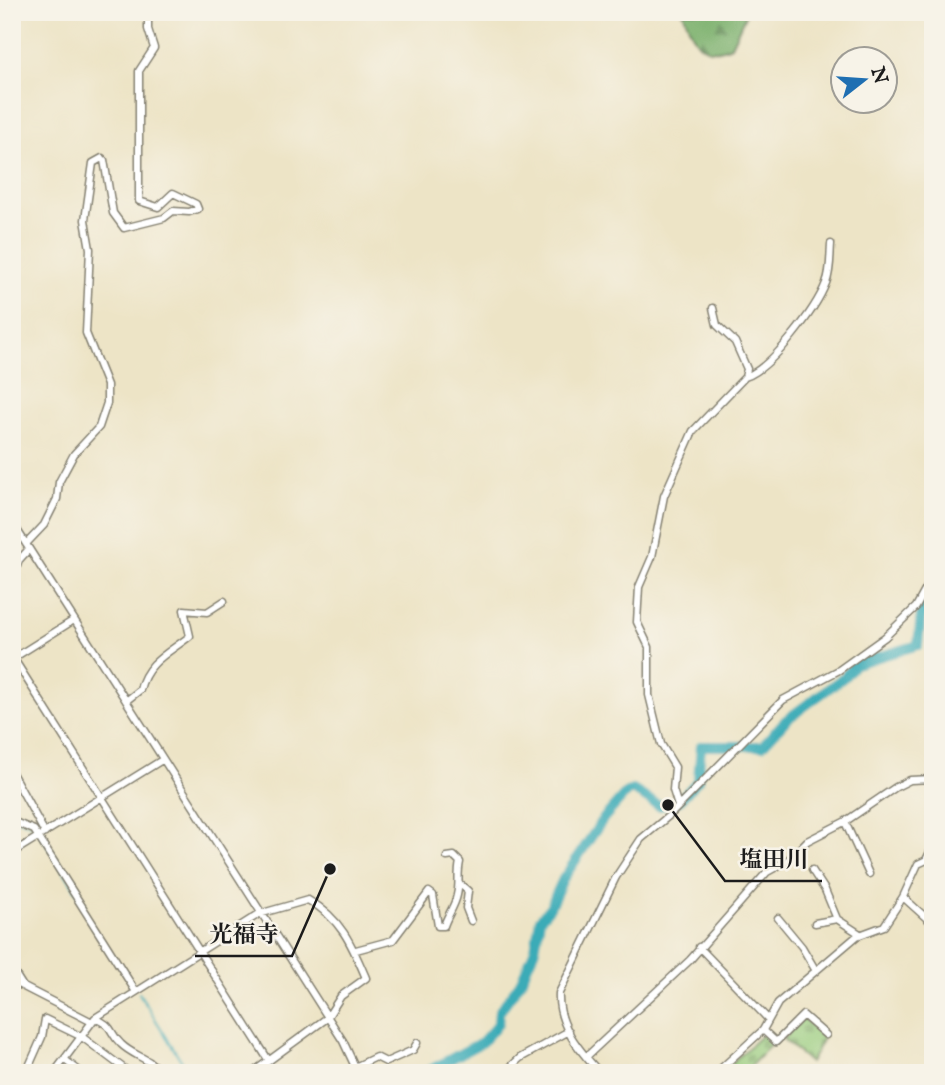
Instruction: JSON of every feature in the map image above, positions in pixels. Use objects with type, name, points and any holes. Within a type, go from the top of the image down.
[{"type":"street","points":[[107,12],[113,16],[120,12]]},
{"type":"street","points":[[12,581],[19,560],[44,525],[57,499],[59,482],[74,454],[99,426],[107,402],[107,384],[86,333],[90,249],[85,220],[93,163],[102,158],[104,160],[113,213],[124,228],[164,218],[173,211],[189,212],[198,209],[198,205],[173,193],[158,207],[139,201],[139,71],[154,48],[148,29],[148,12]]},
{"type":"street","points":[[678,806],[673,790],[675,767],[661,744],[649,695],[649,647],[637,622],[639,587],[652,557],[664,496],[693,431],[745,377],[760,369],[813,311],[828,280],[831,244]]},
{"type":"street","points":[[713,308],[721,332],[735,342],[746,361],[745,377]]},
{"type":"street","points":[[12,523],[327,1018],[357,1070],[376,1057],[386,1062],[413,1049],[417,1043]]},
{"type":"street","points":[[600,1073],[575,1044],[561,1009],[559,993],[632,849],[783,700],[839,670],[885,636],[916,607],[927,587],[933,583]]},
{"type":"street","points":[[126,702],[140,691],[142,680],[156,660],[190,636],[184,610],[207,612],[224,601]]},
{"type":"street","points":[[75,620],[13,658],[269,1061]]},
{"type":"street","points":[[12,853],[162,760]]},
{"type":"street","points":[[12,773],[41,835],[136,992]]},
{"type":"street","points":[[586,1057],[690,960],[767,872],[788,861],[807,841],[845,822],[903,783],[919,778],[933,779]]},
{"type":"street","points":[[716,1073],[763,1030],[778,1003],[860,934],[884,926],[903,897],[918,864],[930,858],[933,816]]},
{"type":"street","points":[[12,821],[30,827],[41,835]]},
{"type":"street","points":[[845,822],[869,874]]},
{"type":"street","points":[[447,857],[454,856],[460,862],[457,878],[468,891],[466,908],[471,921]]},
{"type":"street","points":[[812,870],[825,890],[836,919],[860,934]]},
{"type":"street","points":[[356,950],[393,940],[429,892],[433,895],[438,926],[444,926],[457,900],[460,884]]},
{"type":"street","points":[[903,897],[933,924]]},
{"type":"street","points":[[54,1073],[93,1020],[259,914],[308,900],[336,920],[356,950],[366,978],[341,996],[327,1018],[252,1073]]},
{"type":"street","points":[[778,918],[802,947],[816,971]]},
{"type":"street","points":[[815,923],[836,919]]},
{"type":"street","points":[[699,947],[768,1019]]},
{"type":"street","points":[[12,969],[24,987]]},
{"type":"street","points":[[12,981],[109,1025],[119,1043],[154,1064],[161,1073]]},
{"type":"street","points":[[763,1030],[776,1042],[803,1015],[826,1035]]},
{"type":"street","points":[[26,1073],[42,1037],[45,1019],[82,1037],[130,1073]]},
{"type":"street","points":[[504,1073],[520,1059],[569,1031]]},
{"type":"street","points":[[65,1060],[82,1073]]},
{"type":"green space","points":[[683,12],[747,12],[731,46],[712,50],[705,49],[695,38]]},
{"type":"green space","points":[[803,1018],[823,1038],[810,1063],[783,1039]]},
{"type":"green space","points":[[763,1034],[773,1042],[744,1073],[728,1073],[725,1069]]},
{"type":"waterway","points":[[425,1073],[482,1042],[498,1024],[499,1012],[520,983],[535,949],[540,919],[604,818],[627,792],[633,790],[659,806],[679,801],[698,780],[701,746],[762,746],[786,720],[844,677],[855,664],[918,645],[922,605],[933,590]]},
{"type":"waterway","points":[[12,818],[34,825],[85,905]]},
{"type":"waterway","points":[[139,993],[189,1073]]},
{"type":"place","name":"塩田川","points":[[668,805]]},
{"type":"place","name":"光福寺","points":[[330,869]]}]
